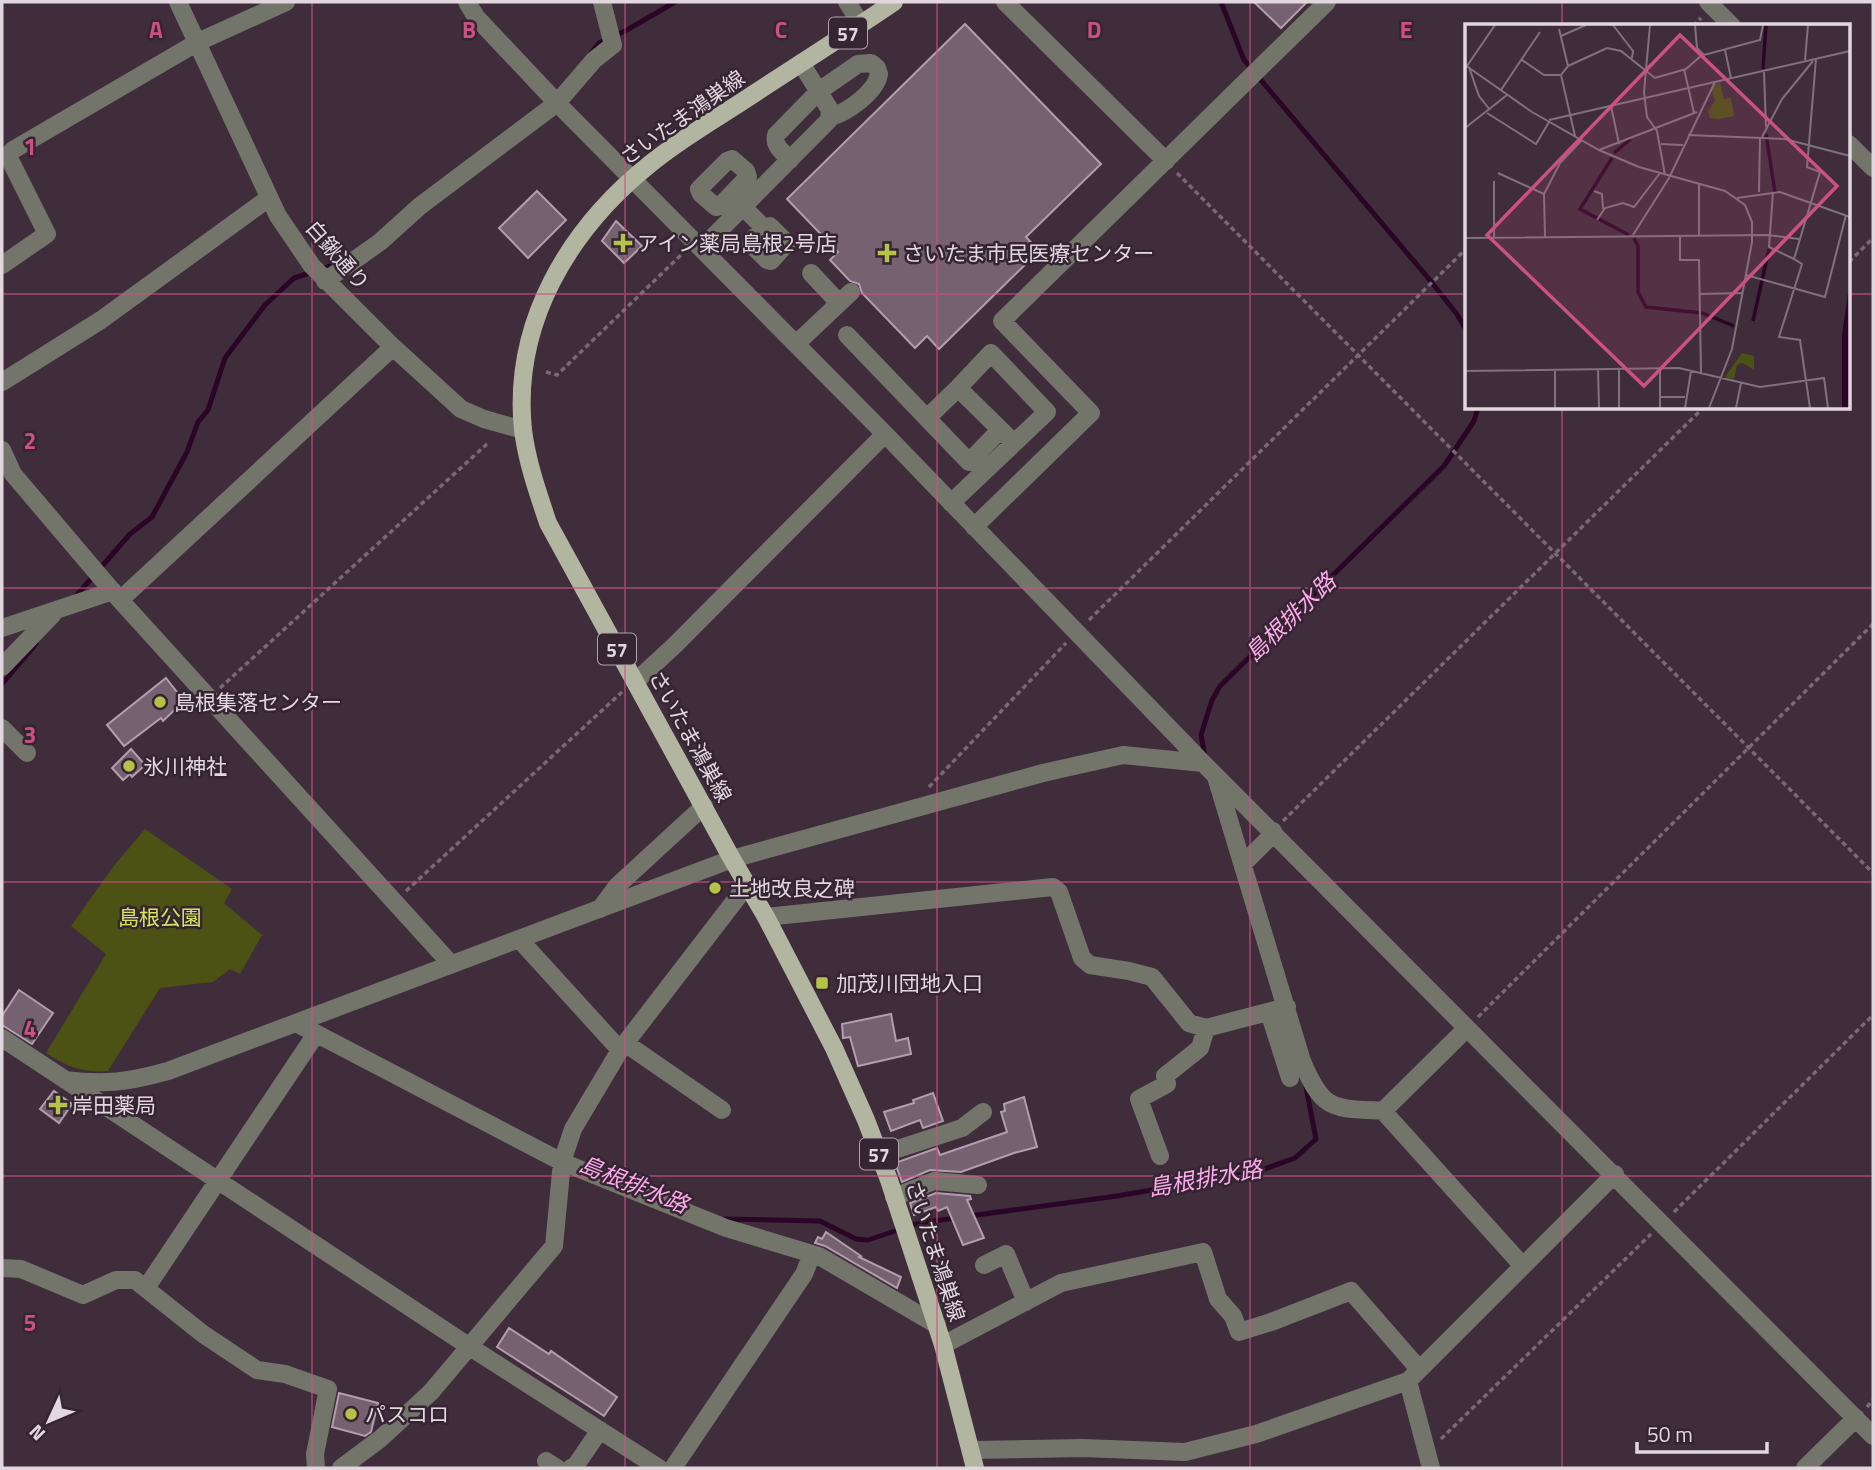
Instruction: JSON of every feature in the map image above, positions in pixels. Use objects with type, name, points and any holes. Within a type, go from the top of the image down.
[{"type":"main road","name":"さいたま鴻巣線","points":[[894,2],[668,150],[633,179],[591,222],[572,245],[554,274],[539,308],[524,360],[523,430],[535,486],[548,523],[766,917],[834,1048],[879,1155],[937,1325],[975,1468]]},
{"type":"street","name":"白鍬通り","points":[[178,2],[269,198],[298,250],[393,347],[461,409],[523,430]]},
{"type":"street","points":[[2,265],[47,234],[8,156],[13,150],[198,43],[286,2]]},
{"type":"street","points":[[467,2],[476,17],[557,103],[885,434],[1209,768],[1873,1436]]},
{"type":"street","points":[[319,274],[380,242],[420,206],[557,103],[594,60],[613,44],[602,2]]},
{"type":"street","points":[[847,2],[861,24]]},
{"type":"street","points":[[1005,2],[1166,161]]},
{"type":"street","points":[[974,527],[1091,413],[1002,321],[1326,2]]},
{"type":"street","points":[[1713,3],[1730,24]]},
{"type":"street","points":[[698,245],[737,201],[790,160],[828,122],[830,110],[801,63]]},
{"type":"street","points":[[790,160],[777,146],[776,135],[819,91],[860,63],[871,63],[877,68],[879,77],[875,85],[847,111],[830,117]]},
{"type":"street","points":[[1850,145],[1873,168]]},
{"type":"street","points":[[2,382],[101,320],[269,198]]},
{"type":"street","points":[[737,201],[764,228]]},
{"type":"street","points":[[796,344],[845,297],[811,273]]},
{"type":"street","points":[[847,335],[969,461],[1000,430]]},
{"type":"street","points":[[2,628],[117,596],[393,347]]},
{"type":"street","points":[[927,418],[991,354],[1047,412],[951,503]]},
{"type":"street","points":[[958,388],[1014,443]]},
{"type":"street","points":[[635,682],[885,434]]},
{"type":"street","points":[[2,450],[13,474],[117,596],[451,964]]},
{"type":"street","points":[[2,667],[56,612]]},
{"type":"street","points":[[2,728],[27,752]]},
{"type":"street","points":[[65,1080],[98,1084],[127,1082],[168,1072],[732,859],[1043,773],[1123,755],[1209,768]]},
{"type":"street","points":[[1209,768],[1243,864],[1278,1010],[1290,1078]]},
{"type":"street","points":[[600,909],[617,886],[704,806]]},
{"type":"street","points":[[1243,864],[1273,831]]},
{"type":"street","points":[[341,1468],[380,1439],[431,1392],[554,1246],[564,1156],[573,1129],[623,1046],[747,885]]},
{"type":"street","points":[[766,917],[1053,887],[1059,892],[1082,958],[1090,965],[1153,978],[1189,1023],[1206,1028],[1278,1010]]},
{"type":"street","points":[[519,939],[623,1046],[722,1110]]},
{"type":"street","points":[[1278,1010],[1316,1092],[1336,1108],[1383,1111],[1522,1265]]},
{"type":"street","points":[[296,1023],[564,1156],[726,1228],[811,1254],[937,1325]]},
{"type":"street","points":[[1160,1156],[1139,1099],[1167,1084],[1165,1076],[1200,1048],[1206,1028]]},
{"type":"street","points":[[1383,1111],[1467,1028]]},
{"type":"street","points":[[146,1288],[316,1034]]},
{"type":"street","points":[[2,1038],[470,1347],[659,1468]]},
{"type":"street","points":[[879,1155],[962,1128],[983,1112]]},
{"type":"street","points":[[971,1450],[1083,1448],[1186,1460],[1413,1375],[1615,1174]]},
{"type":"street","points":[[894,1197],[934,1181],[978,1185]]},
{"type":"street","points":[[943,1345],[1061,1283],[1203,1252],[1218,1298],[1233,1315],[1239,1332],[1350,1291],[1413,1375],[1431,1468]]},
{"type":"street","points":[[673,1468],[804,1274],[811,1254]]},
{"type":"street","points":[[984,1265],[1006,1254],[1026,1302]]},
{"type":"street","points":[[2,1268],[21,1269],[83,1295],[116,1280],[135,1280],[203,1334],[257,1370],[285,1374],[328,1388],[315,1454],[316,1468]]},
{"type":"street","points":[[1805,1468],[1856,1418]]},
{"type":"street","points":[[571,1468],[576,1465],[600,1430]]},
{"type":"path","points":[[1166,161],[1873,873]]},
{"type":"path","points":[[1850,261],[1873,238]]},
{"type":"path","points":[[546,372],[557,375],[698,245]]},
{"type":"path","points":[[906,811],[1076,632],[1465,250]]},
{"type":"path","points":[[1273,831],[1558,554],[1701,410]]},
{"type":"path","points":[[210,698],[487,444]]},
{"type":"path","points":[[1467,1028],[1873,624]]},
{"type":"path","points":[[394,902],[635,682]]},
{"type":"green space","name":"島根公園","points":[[145,829],[232,889],[224,903],[262,935],[240,974],[230,969],[213,982],[160,988],[108,1071],[76,1068],[46,1053],[106,954],[71,926],[113,867]]},
{"type":"building","points":[[1254,2],[1307,2],[1281,28]]},
{"type":"building","points":[[965,24],[1101,164],[1026,237],[1039,251],[939,349],[927,336],[915,348],[862,293],[859,284],[850,281],[830,260],[838,252],[787,199]]},
{"type":"building","points":[[537,191],[566,220],[528,258],[499,228]]},
{"type":"building","points":[[616,221],[642,246],[624,263],[602,241]]},
{"type":"building","points":[[166,678],[184,701],[163,721],[161,718],[124,746],[107,725]]},
{"type":"building","name":"氷川神社","points":[[131,749],[145,765],[132,777],[130,774],[123,780],[112,768]]},
{"type":"building","points":[[19,990],[53,1013],[32,1044],[2,1025],[2,1016]]},
{"type":"building","points":[[891,1014],[896,1041],[908,1038],[911,1054],[858,1066],[850,1037],[843,1038],[842,1024]]},
{"type":"building","points":[[54,1091],[72,1104],[59,1123],[40,1109]]},
{"type":"building","points":[[933,1093],[943,1121],[923,1128],[920,1120],[891,1131],[884,1112],[914,1103],[913,1100]]},
{"type":"building","points":[[1024,1097],[1037,1147],[961,1172],[930,1170],[902,1182],[895,1163],[937,1148],[940,1155],[1007,1132],[1001,1112],[1005,1111],[1004,1104]]},
{"type":"building","points":[[936,1193],[970,1196],[971,1199],[967,1200],[984,1238],[963,1245],[947,1207],[938,1211],[936,1207],[914,1215],[910,1203]]},
{"type":"building","points":[[826,1232],[861,1256],[859,1257],[901,1277],[897,1288],[825,1246],[815,1243],[818,1237],[822,1239]]},
{"type":"building","points":[[509,1328],[549,1354],[551,1351],[617,1397],[604,1416],[497,1347]]},
{"type":"building","name":"パスコロ","points":[[339,1393],[378,1403],[371,1432],[365,1436],[332,1427]]},
{"type":"waterway","points":[[591,53],[599,43],[675,2]]},
{"type":"waterway","name":"島根排水路","points":[[1221,2],[1244,60],[1429,279],[1465,328]]},
{"type":"waterway","points":[[76,596],[130,534],[152,517],[187,452],[198,422],[208,410],[225,358],[265,305],[294,278],[334,265]]},
{"type":"waterway","name":"島根排水路","points":[[1205,757],[1201,735],[1212,700],[1220,686],[1444,466],[1474,421],[1477,410]]},
{"type":"waterway","points":[[2,684],[36,644]]},
{"type":"waterway","name":"島根排水路","points":[[969,1216],[1117,1196],[1256,1172],[1295,1158],[1316,1139],[1306,1087]]},
{"type":"waterway","name":"島根排水路","points":[[725,1219],[820,1221],[856,1239],[868,1240],[919,1223],[956,1218]]},
{"type":"place","name":"アイン薬局島根2号店","points":[[623,243]]},
{"type":"place","name":"さいたま市民医療センター","points":[[887,253]]},
{"type":"place","name":"島根集落センター","points":[[160,702]]},
{"type":"place","name":"氷川神社","points":[[129,766]]},
{"type":"place","name":"土地改良之碑","points":[[715,888]]},
{"type":"place","name":"加茂川団地入口","points":[[822,983]]},
{"type":"place","name":"岸田薬局","points":[[58,1105]]},
{"type":"place","name":"パスコロ","points":[[351,1414]]}]
